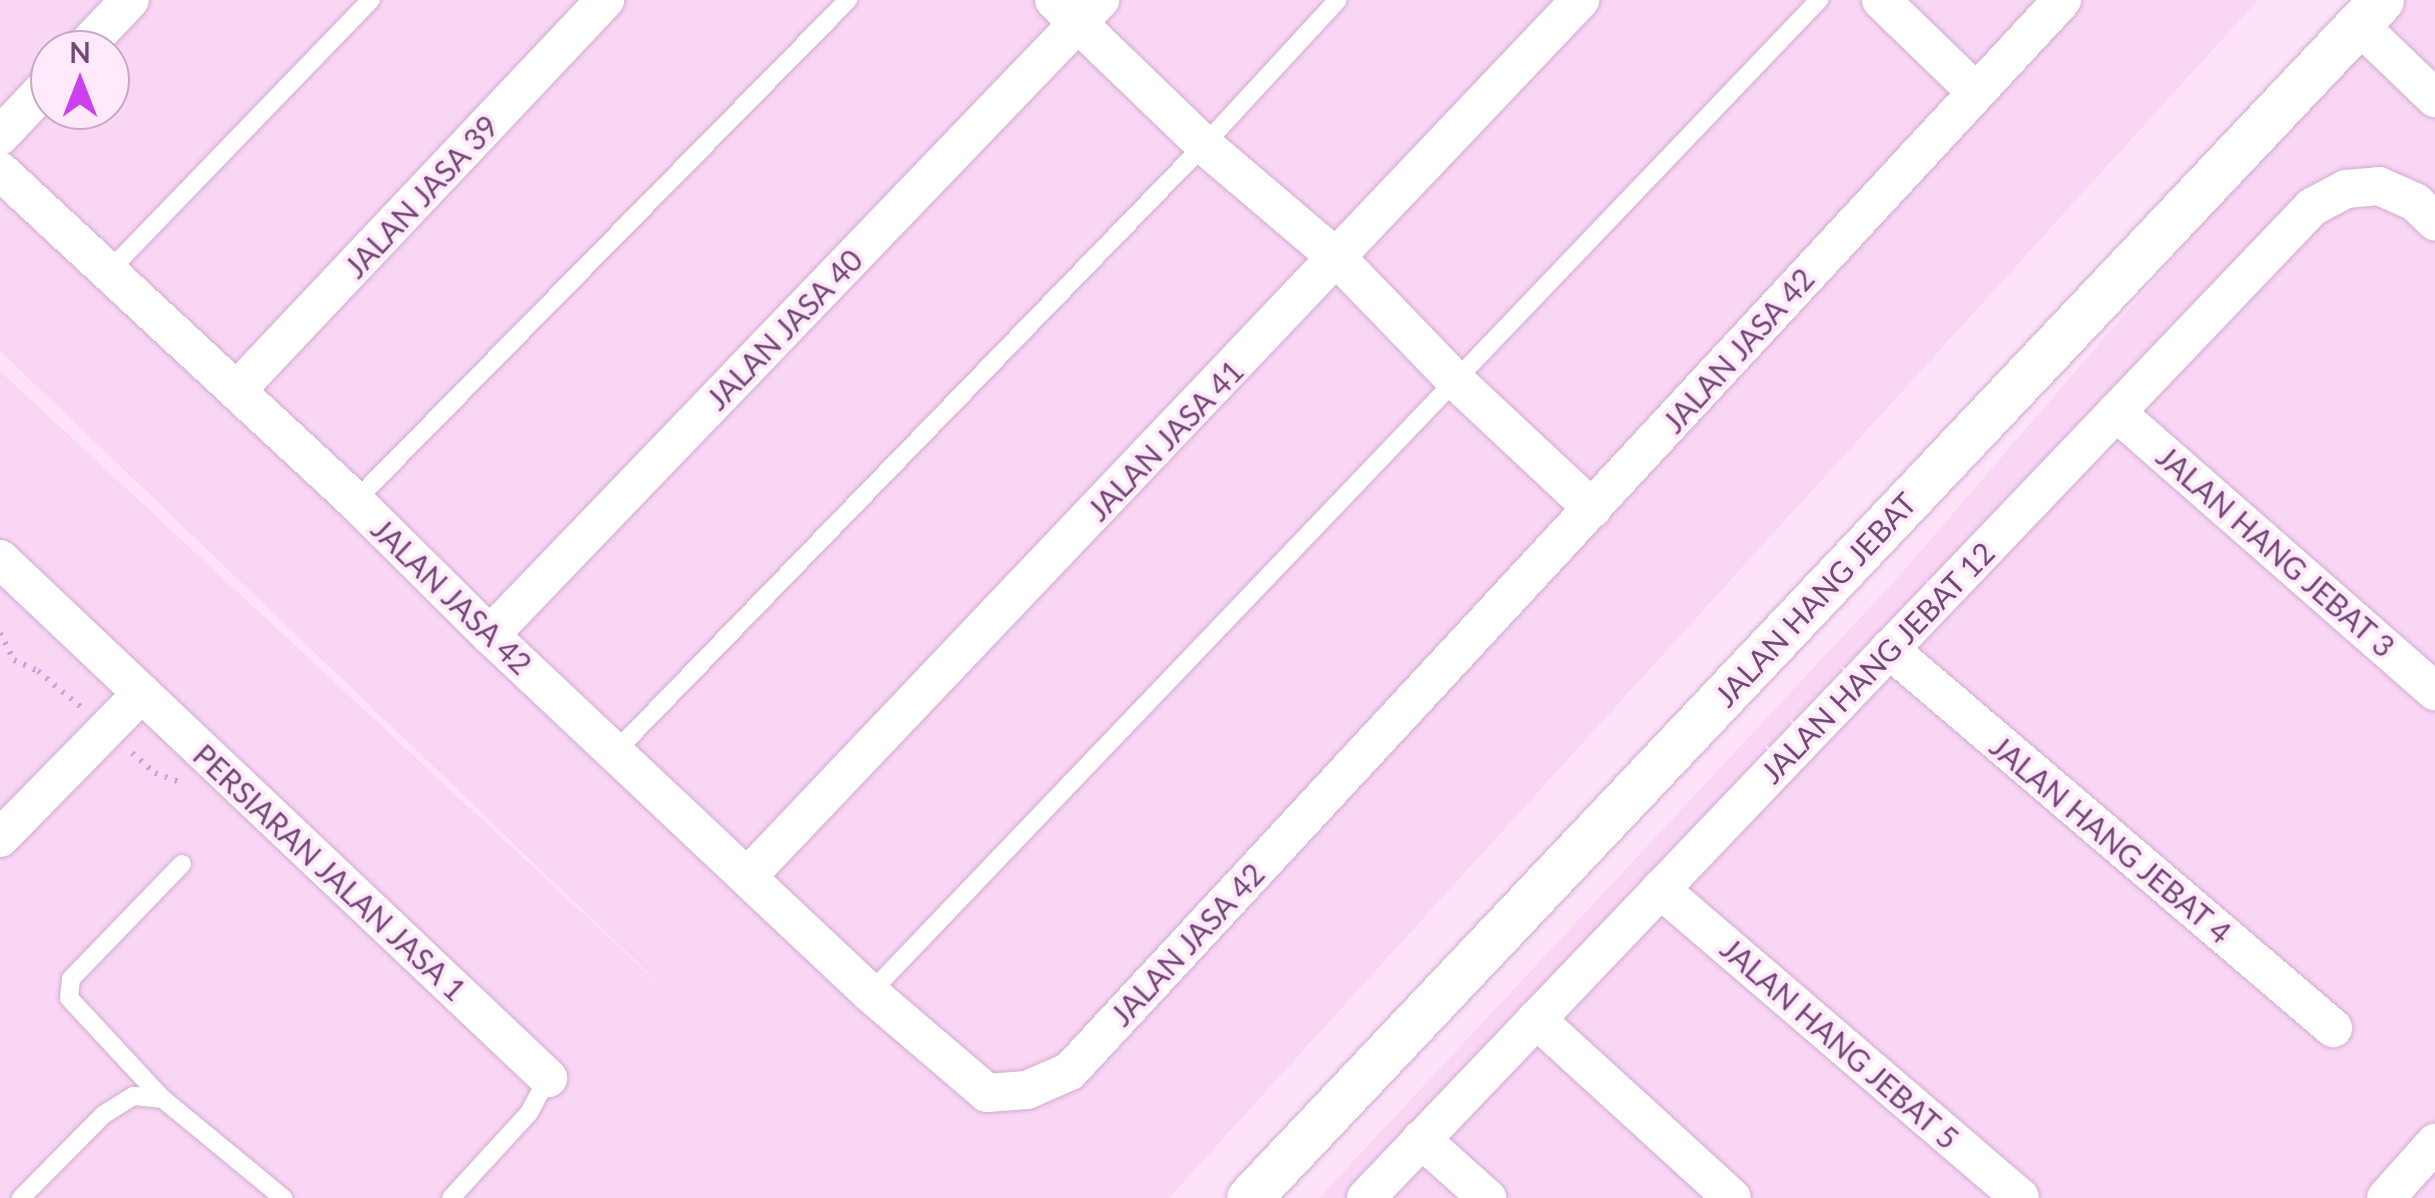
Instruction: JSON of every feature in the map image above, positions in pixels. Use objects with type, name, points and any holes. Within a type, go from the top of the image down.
[{"type":"street","points":[[101,30],[130,0]]},
{"type":"street","name":"JALAN JASA 39","points":[[236,392],[605,0]]},
{"type":"street","name":"JALAN JASA 41","points":[[747,877],[1580,0]]},
{"type":"street","points":[[1881,0],[1975,92]]},
{"type":"street","name":"JALAN JASA 42","points":[[0,171],[356,501],[614,753],[870,994],[987,1093],[1026,1090],[1070,1070],[2062,0]]},
{"type":"street","name":"JALAN JASA 40","points":[[490,634],[1077,8],[1204,145],[1338,258],[1456,381],[1593,509]]},
{"type":"street","points":[[2369,12],[2435,98]]},
{"type":"street","name":"JALAN HANG JEBAT","points":[[1249,1198],[2369,12]]},
{"type":"street","points":[[0,136],[30,104]]},
{"type":"street","name":"JALAN HANG JEBAT 12","points":[[1366,1198],[2312,207],[2346,189],[2379,186],[2425,212]]},
{"type":"street","name":"JALAN HANG JEBAT 3","points":[[2116,412],[2435,691]]},
{"type":"street","name":"PERSIARAN JALAN JASA 1","points":[[0,559],[548,1078]]},
{"type":"street","name":"JALAN HANG JEBAT 4","points":[[1890,649],[2333,1028]]},
{"type":"street","points":[[0,838],[142,693]]},
{"type":"street","name":"JALAN HANG JEBAT 5","points":[[1660,889],[2020,1198]]},
{"type":"street","points":[[1536,1019],[1732,1198]]},
{"type":"street","points":[[1421,1138],[1487,1198]]},
{"type":"street","points":[[2386,1198],[2435,1144]]},
{"type":"lane","points":[[106,273],[371,0]]},
{"type":"lane","points":[[356,501],[848,0]]},
{"type":"lane","points":[[614,753],[1204,145],[1338,0]]},
{"type":"lane","points":[[870,994],[1818,0]]},
{"type":"lane","points":[[182,864],[71,979],[69,998],[163,1099],[283,1198]]},
{"type":"lane","name":"PERSIARAN JALAN JASA 1","points":[[450,1198],[528,1114],[548,1078]]},
{"type":"lane","points":[[21,1198],[103,1115],[134,1096],[163,1099]]},
{"type":"path","points":[[0,633],[14,660],[38,671],[154,773],[189,784]]},
{"type":"shaded area","points":[[0,0],[2258,0],[1169,1198],[0,1198],[0,371],[706,1028],[0,351]]},
{"type":"shaded area","points":[[2395,0],[2435,0],[2435,1198],[1319,1198],[1900,575]]}]
